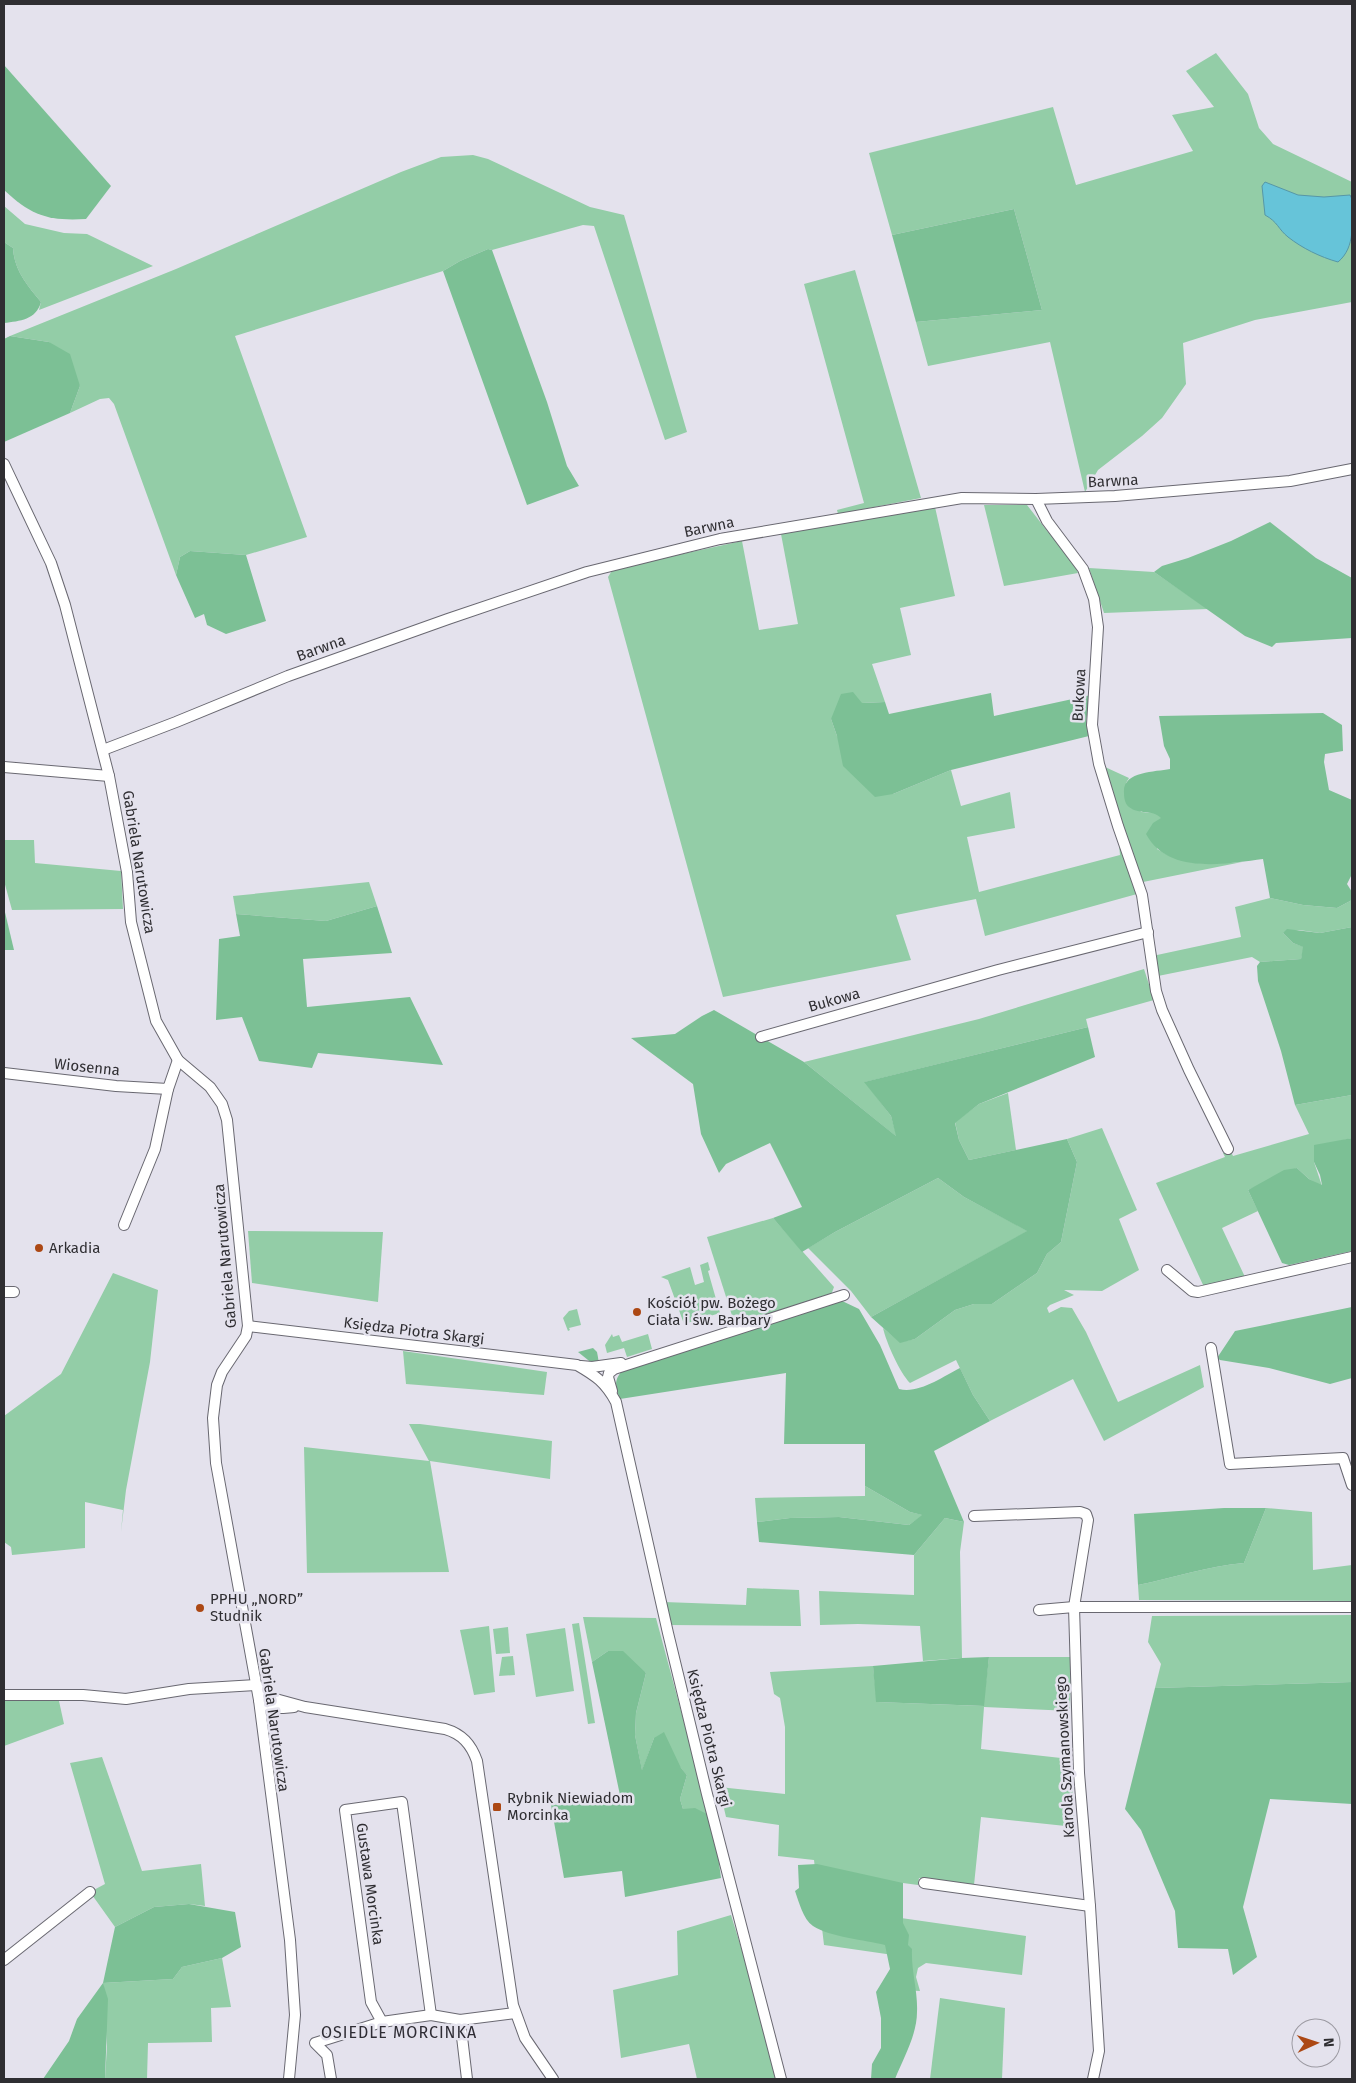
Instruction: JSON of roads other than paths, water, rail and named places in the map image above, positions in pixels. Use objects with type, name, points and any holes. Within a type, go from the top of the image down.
[{"type":"street","name":"Gabriela Narutowicza","points":[[4,464],[50,563],[65,606],[109,776],[127,872],[132,922],[156,1021],[178,1060],[210,1087],[222,1104],[227,1120],[248,1326],[246,1336],[222,1372],[217,1385],[213,1418],[216,1463],[259,1700],[290,1940],[294,2015],[290,2079]]},
{"type":"street","name":"Barwna","points":[[103,750],[298,673],[448,619],[587,572],[720,539],[962,498],[1036,499],[1214,489],[1290,481],[1352,469]]},
{"type":"street","name":"Bukowa","points":[[1036,499],[1047,521],[1083,569],[1094,599],[1098,627],[1092,725],[1102,773],[1142,895],[1156,991],[1162,1010],[1228,1149]]},
{"type":"street","points":[[4,767],[109,776]]},
{"type":"street","name":"Bukowa","points":[[761,1037],[998,970],[1148,932]]},
{"type":"street","points":[[124,1225],[155,1149],[168,1089],[178,1060]]},
{"type":"street","name":"Wiosenna","points":[[4,1074],[116,1086],[168,1089]]},
{"type":"street","points":[[1166,1270],[1192,1291],[1198,1292],[1352,1257]]},
{"type":"street","name":"Księdza Piotra Skargi","points":[[781,2079],[706,1794],[616,1402],[608,1377],[609,1373],[614,1369],[844,1295]]},
{"type":"street","name":"Księdza Piotra Skargi","points":[[248,1326],[592,1367],[635,1362]]},
{"type":"street","points":[[1211,1348],[1230,1464],[1344,1458],[1352,1485]]},
{"type":"street","name":"Księdza Piotra Skargi","points":[[576,1365],[598,1377],[608,1387],[616,1402]]},
{"type":"street","name":"Karola Szymanowskiego","points":[[974,1516],[1080,1512],[1086,1514],[1088,1520],[1074,1607],[1079,1773],[1099,2051],[1093,2079]]},
{"type":"street","points":[[1039,1610],[1074,1607],[1352,1606]]},
{"type":"street","points":[[4,1695],[83,1695],[126,1699],[189,1689],[256,1685],[272,1698],[305,1707],[445,1729],[457,1734],[467,1742],[476,1761],[515,2014],[525,2038],[553,2079]]},
{"type":"street","points":[[259,1700],[272,1698]]},
{"type":"street","points":[[259,1700],[266,1706],[276,1709],[305,1707]]},
{"type":"street","points":[[261,1721],[266,1714],[276,1709]]},
{"type":"street","name":"Gustawa Morcinka","points":[[382,2022],[371,2002],[345,1810],[402,1802],[431,2015]]},
{"type":"street","points":[[924,1883],[1090,1906]]},
{"type":"street","points":[[4,1960],[90,1892]]},
{"type":"street","points":[[331,2079],[327,2054],[314,2043],[382,2022],[431,2015],[460,2020],[497,2014],[515,2014]]},
{"type":"street","points":[[460,2020],[467,2079]]},
{"type":"water","points":[[1265,182],[1298,195],[1324,197],[1350,195],[1352,199],[1352,233],[1348,249],[1338,262],[1318,255],[1299,245],[1288,237],[1273,220],[1265,215],[1262,186]]},
{"type":"place","name":"Arkadia","points":[[39,1248]]},
{"type":"place","name":"Kościół pw. Bożego Ciała i św. Barbary","points":[[637,1312]]},
{"type":"place","name":"PPHU „NORD” Studnik","points":[[200,1608]]},
{"type":"place","name":"Rybnik Niewiadom Morcinka","points":[[497,1807]]},
{"type":"district","name":"OSIEDLE MORCINKA","points":[[399,2032]]}]
